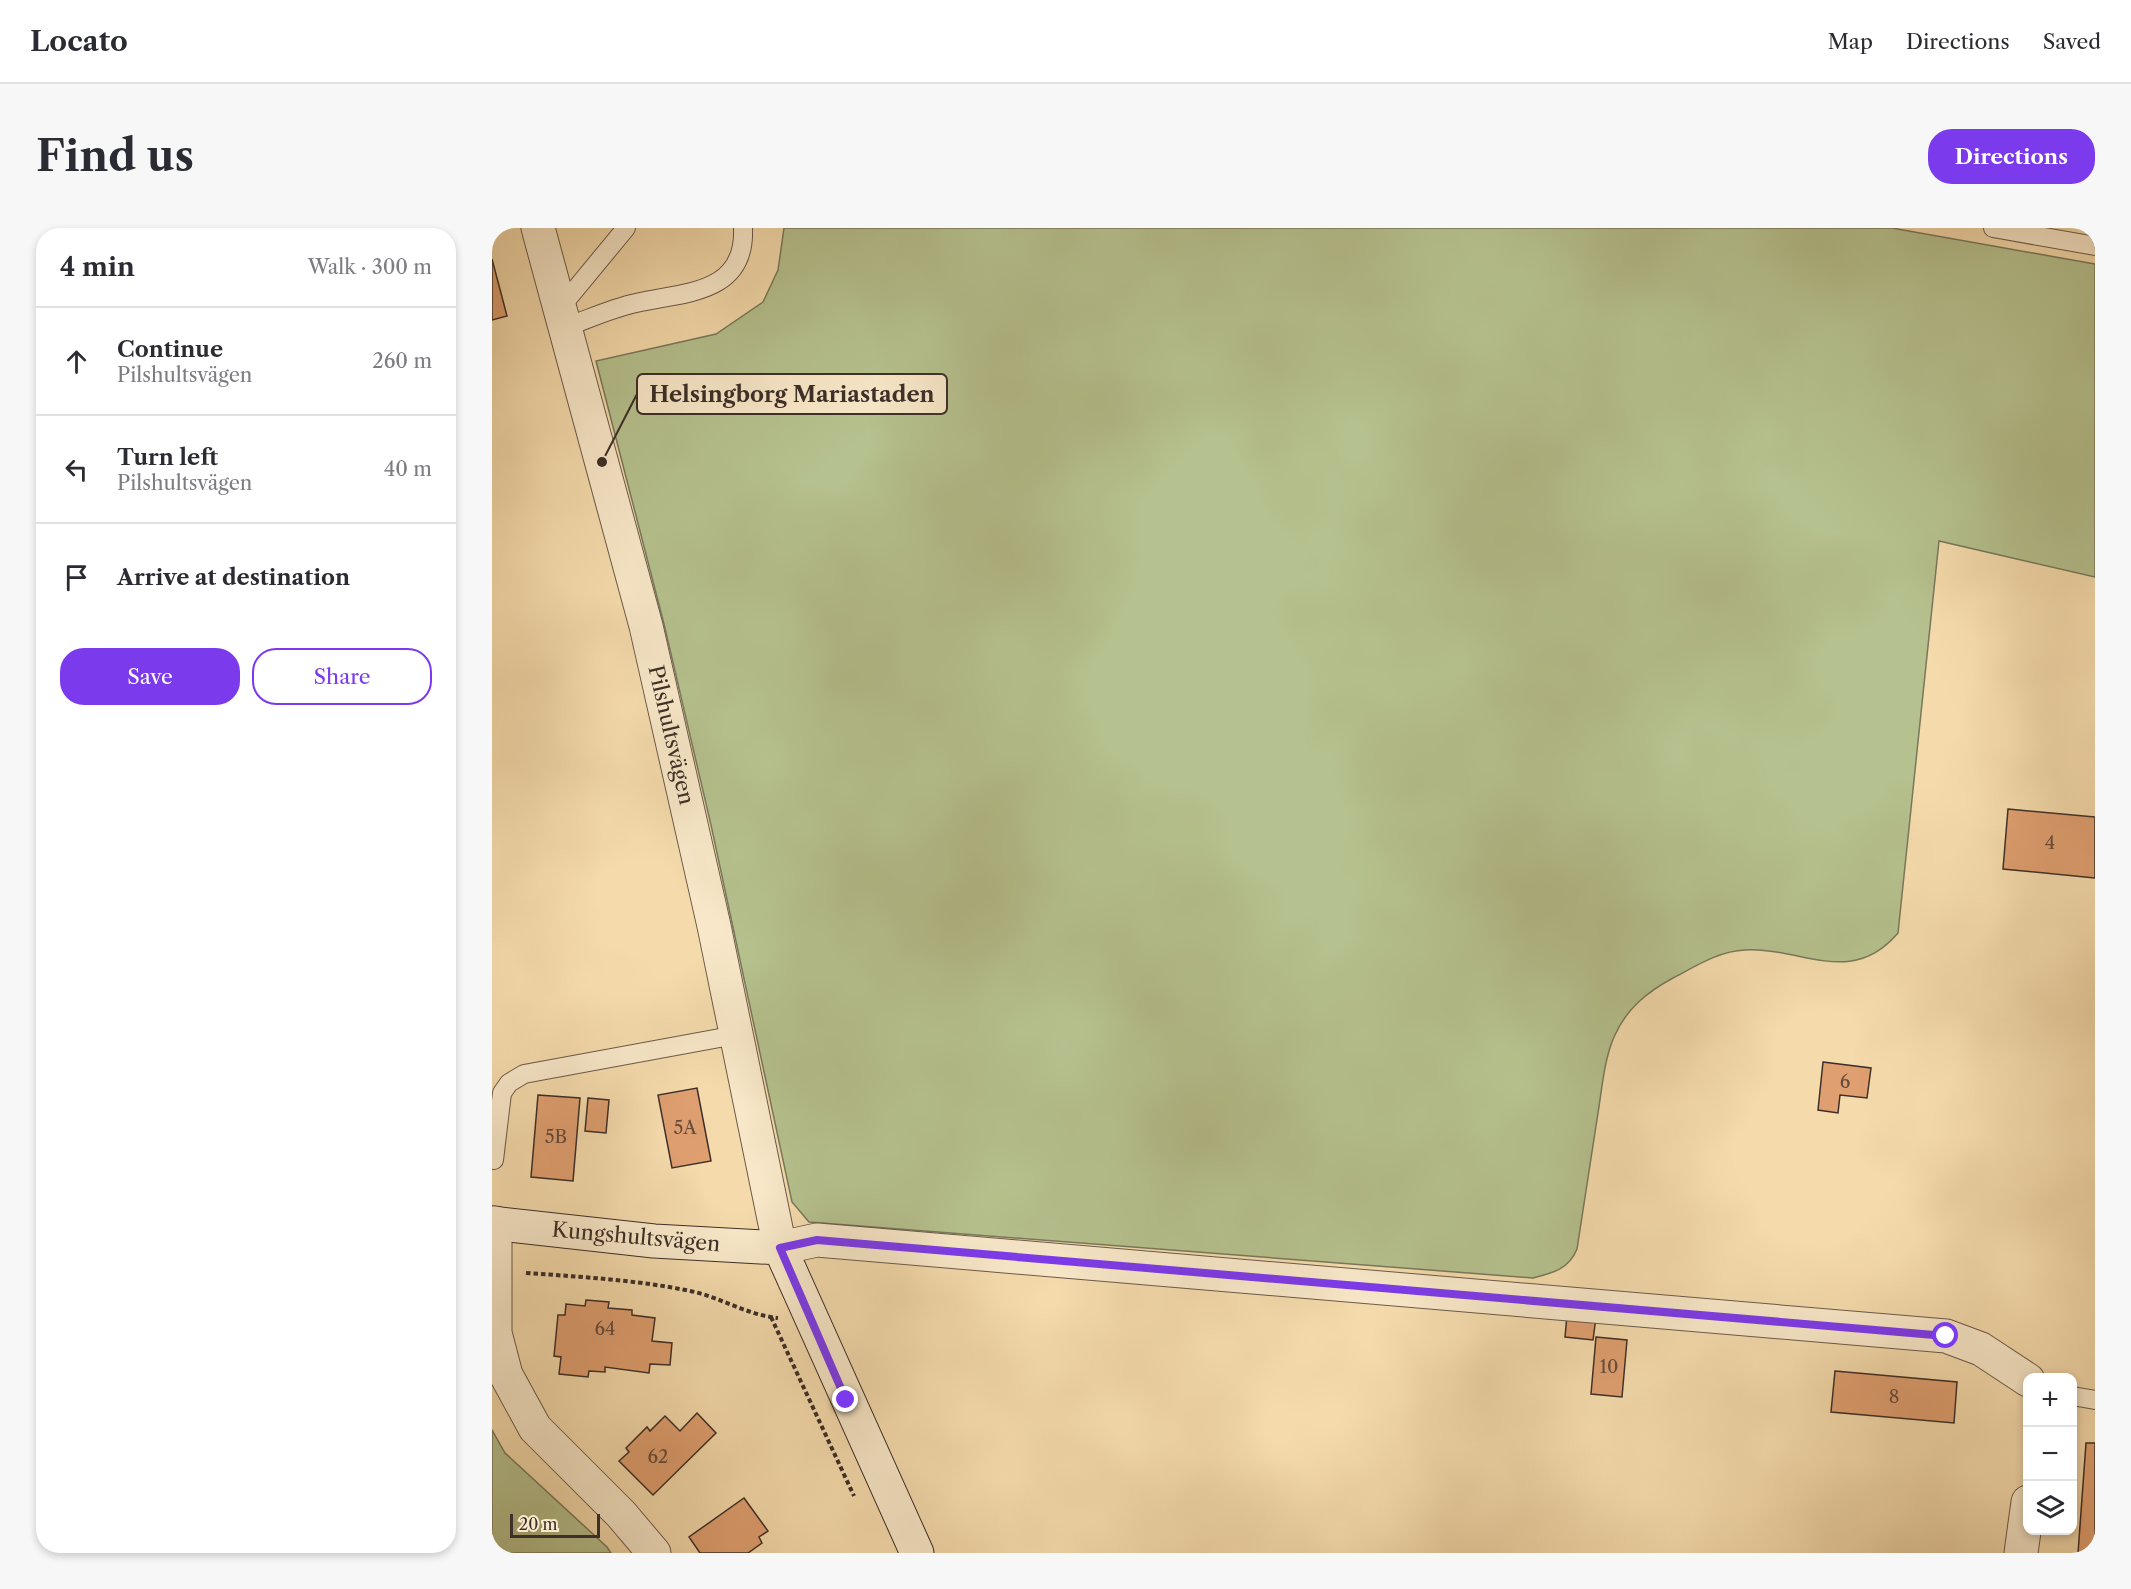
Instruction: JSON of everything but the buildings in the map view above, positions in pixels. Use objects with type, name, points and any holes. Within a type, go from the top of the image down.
[{"type":"street","name":"Pilshultsvägen","points":[[538,228],[646,626],[736,1035],[780,1248],[917,1553]]},
{"type":"street","name":"Kungshultsvägen","points":[[494,1223],[654,1240],[780,1248]]},
{"type":"street","points":[[494,1223],[495,1333],[506,1375],[535,1428],[621,1514],[654,1553]]},
{"type":"street","points":[[780,1248],[817,1240],[1946,1336],[1981,1349],[2023,1377]]},
{"type":"street","points":[[2021,1553],[2023,1535]]},
{"type":"lane","points":[[563,318],[626,228]]},
{"type":"lane","points":[[563,318],[674,297],[713,285],[729,275],[735,266],[743,237],[743,228]]},
{"type":"lane","points":[[1993,228],[2095,246]]},
{"type":"lane","points":[[494,1160],[502,1093],[509,1083],[524,1074],[736,1035]]},
{"type":"lane","points":[[2077,1397],[2095,1400]]},
{"type":"path","points":[[494,1270],[633,1282],[673,1288],[698,1293],[771,1317],[857,1504]]},
{"type":"green space","points":[[784,228],[1892,228],[2095,264],[2095,577],[1939,541],[1898,933],[1880,949],[1862,958],[1844,962],[1766,951],[1745,950],[1726,953],[1673,978],[1638,1002],[1619,1027],[1608,1055],[1577,1249],[1570,1261],[1560,1269],[1533,1278],[809,1222],[792,1202],[711,825],[664,624],[596,361],[716,334],[763,302],[778,270]]},
{"type":"green space","points":[[492,1430],[505,1453],[611,1553],[492,1553]]},
{"type":"place","name":"Helsingborg Mariastaden","points":[[602,462]]},
{"type":"route","points":[[846,1400],[780,1248],[817,1240],[1946,1336]]}]
